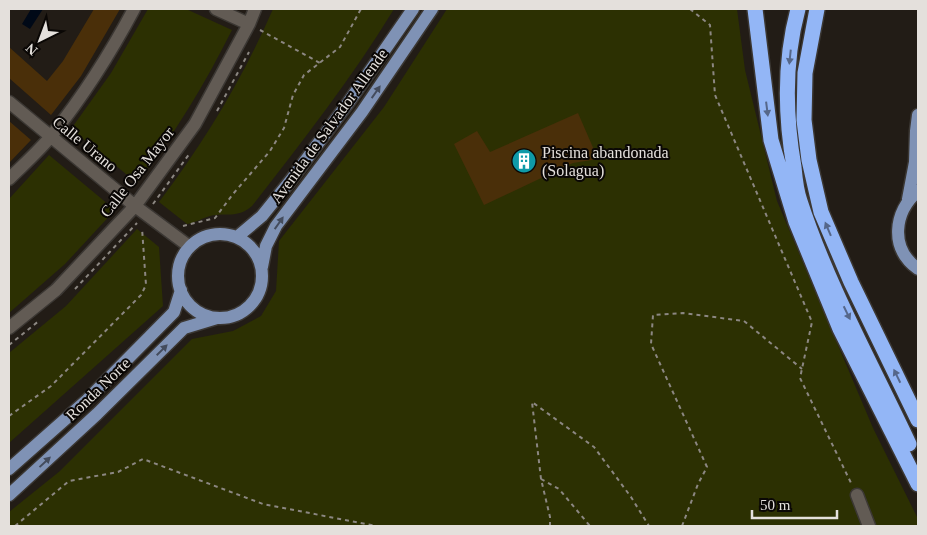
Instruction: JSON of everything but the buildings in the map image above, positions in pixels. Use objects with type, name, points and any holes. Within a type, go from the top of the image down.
[{"type":"highway","points":[[755,9],[771,140],[796,222],[840,329],[918,484]]},
{"type":"highway","points":[[798,9],[789,57],[786,95],[788,131],[799,199],[830,279],[918,463]]},
{"type":"highway","points":[[817,9],[805,73],[804,120],[809,160],[821,212],[851,282],[918,420]]},
{"type":"main road","name":"Avenida de Salvador Allende","points":[[237,238],[262,216],[291,180],[348,103],[413,9]]},
{"type":"main road","name":"Avenida de Salvador Allende","points":[[262,267],[266,246],[276,226],[362,112],[432,9]]},
{"type":"main road","points":[[918,115],[913,195],[901,212],[898,227],[899,242],[906,256],[918,269]]},
{"type":"main road","points":[[225,234],[237,238],[248,245],[257,255],[262,267],[259,293],[252,304],[242,312],[230,317],[217,318],[205,316],[186,301],[180,290],[178,278],[183,256],[200,239],[212,235],[225,234]]},
{"type":"main road","name":"Ronda Norte","points":[[9,469],[87,400],[174,312],[180,290]]},
{"type":"main road","name":"Ronda Norte","points":[[9,495],[97,414],[184,328],[217,318]]},
{"type":"street","points":[[9,179],[51,136],[93,80],[116,44],[134,9]]},
{"type":"street","points":[[216,9],[254,27]]},
{"type":"street","name":"Calle Osa Mayor","points":[[9,328],[56,290],[135,206],[195,124],[254,27],[255,9]]},
{"type":"street","name":"Calle Urano","points":[[9,102],[135,206],[190,247]]},
{"type":"street","points":[[857,495],[869,526]]},
{"type":"path","points":[[182,227],[215,218],[270,151],[284,128],[293,95],[304,75],[340,47],[361,9]]},
{"type":"path","points":[[690,9],[710,25],[714,94],[812,322],[800,378],[857,495]]},
{"type":"path","points":[[254,27],[320,63]]},
{"type":"path","points":[[9,416],[51,386],[140,295],[146,285],[142,228]]},
{"type":"path","points":[[682,526],[707,466],[651,344],[653,315],[683,313],[744,321],[802,369]]},
{"type":"path","points":[[550,526],[550,517],[541,480],[532,402],[594,447],[631,497],[649,526]]},
{"type":"path","points":[[15,526],[69,481],[118,472],[144,460],[263,504],[376,526]]},
{"type":"path","points":[[541,480],[558,488],[590,526]]},
{"type":"green space","points":[[148,9],[186,9],[232,30],[188,109],[137,183],[71,129],[111,73]]},
{"type":"green space","points":[[273,9],[394,9],[344,85],[252,206],[236,214],[210,216],[187,224],[159,202],[192,156],[222,109],[249,60]]},
{"type":"green space","points":[[447,9],[737,9],[745,70],[777,201],[873,428],[918,519],[918,526],[9,526],[9,512],[60,471],[192,339],[233,331],[261,316],[276,291],[279,241],[384,107]]},
{"type":"green space","points":[[49,155],[115,210],[65,264],[9,313],[9,199]]},
{"type":"green space","points":[[137,229],[159,247],[163,306],[9,443],[9,353],[66,306]]},
{"type":"water","points":[[31,9],[43,9],[30,29],[22,24]]},
{"type":"place","name":"Piscina abandonada (Solagua)","points":[[524,161]]}]
